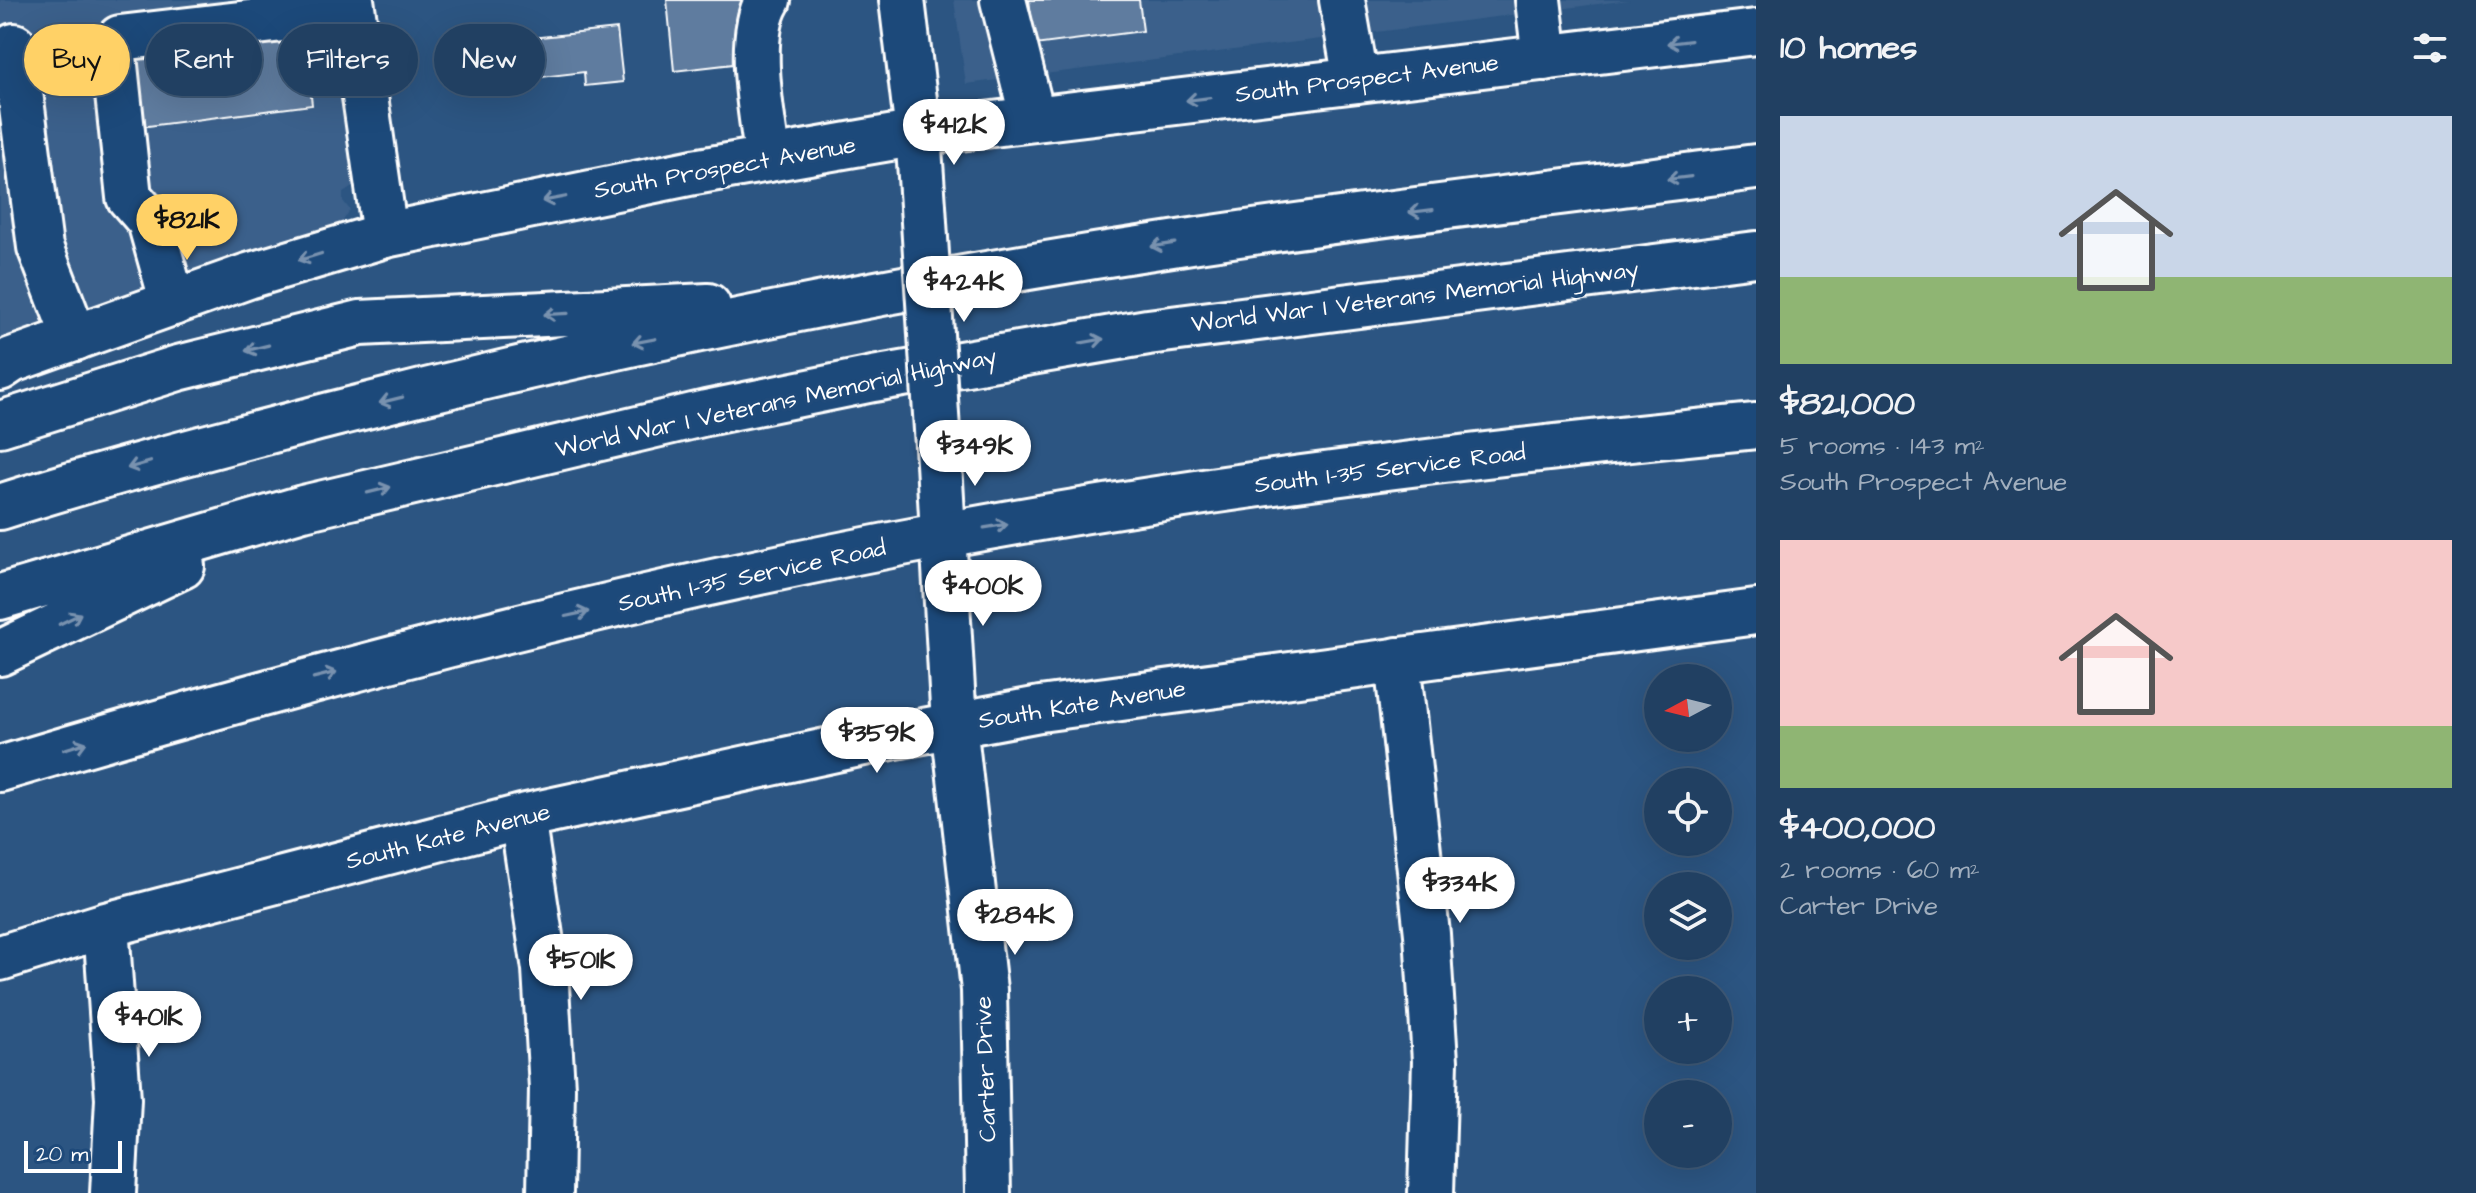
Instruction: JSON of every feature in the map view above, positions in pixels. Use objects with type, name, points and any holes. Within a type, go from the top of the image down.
[{"type":"main road","points":[[768,0],[762,11],[757,82],[768,159]]},
{"type":"main road","name":"Carter Drive","points":[[902,0],[918,133],[954,724],[984,990],[988,1193]]},
{"type":"main road","points":[[1003,0],[1033,119]]},
{"type":"main road","points":[[1342,0],[1356,80]]},
{"type":"main road","points":[[1538,0],[1545,58]]},
{"type":"main road","points":[[173,303],[150,221],[129,197],[114,56],[120,38],[352,5],[385,235]]},
{"type":"main road","name":"South Prospect Avenue","points":[[4,363],[173,303],[385,235],[768,159],[918,133],[1756,32]]},
{"type":"main road","points":[[14,46],[40,247],[75,338]]},
{"type":"main road","points":[[0,507],[182,453],[403,396],[599,350],[858,299],[1188,241],[1756,167]]},
{"type":"main road","name":"World War I Veterans Memorial Highway","points":[[0,597],[303,508],[644,427],[873,379],[1148,332],[1756,254]]},
{"type":"main road","points":[[0,424],[178,368],[360,323],[858,299]]},
{"type":"main road","name":"South I-35 Service Road","points":[[0,769],[249,695],[508,629],[944,535],[1193,494],[1389,467],[1756,426]]},
{"type":"main road","points":[[0,653],[303,508]]},
{"type":"main road","name":"South Kate Avenue","points":[[0,958],[106,925],[522,817],[954,724],[1040,709],[1756,612]]},
{"type":"main road","points":[[1397,660],[1427,934],[1435,1061],[1431,1193]]},
{"type":"main road","points":[[522,817],[545,969],[552,1088],[550,1193]]},
{"type":"main road","points":[[106,925],[118,1099],[113,1193]]},
{"type":"shaded area","points":[[0,0],[330,0],[333,24],[278,24],[278,96],[342,96],[354,186],[343,193],[343,201],[350,210],[342,222],[318,235],[142,291],[0,341]]},
{"type":"shaded area","points":[[954,0],[1629,0],[966,84]]},
{"type":"building","points":[[667,0],[743,0],[750,62],[674,71]]},
{"type":"building","points":[[1029,0],[1139,0],[1143,31],[1035,45]]},
{"type":"building","points":[[617,29],[623,82],[585,86],[584,72],[545,77],[545,37]]},
{"type":"building","points":[[278,39],[278,96],[311,96],[312,105],[133,128],[130,57],[146,55],[146,96],[262,96],[262,41]]}]
